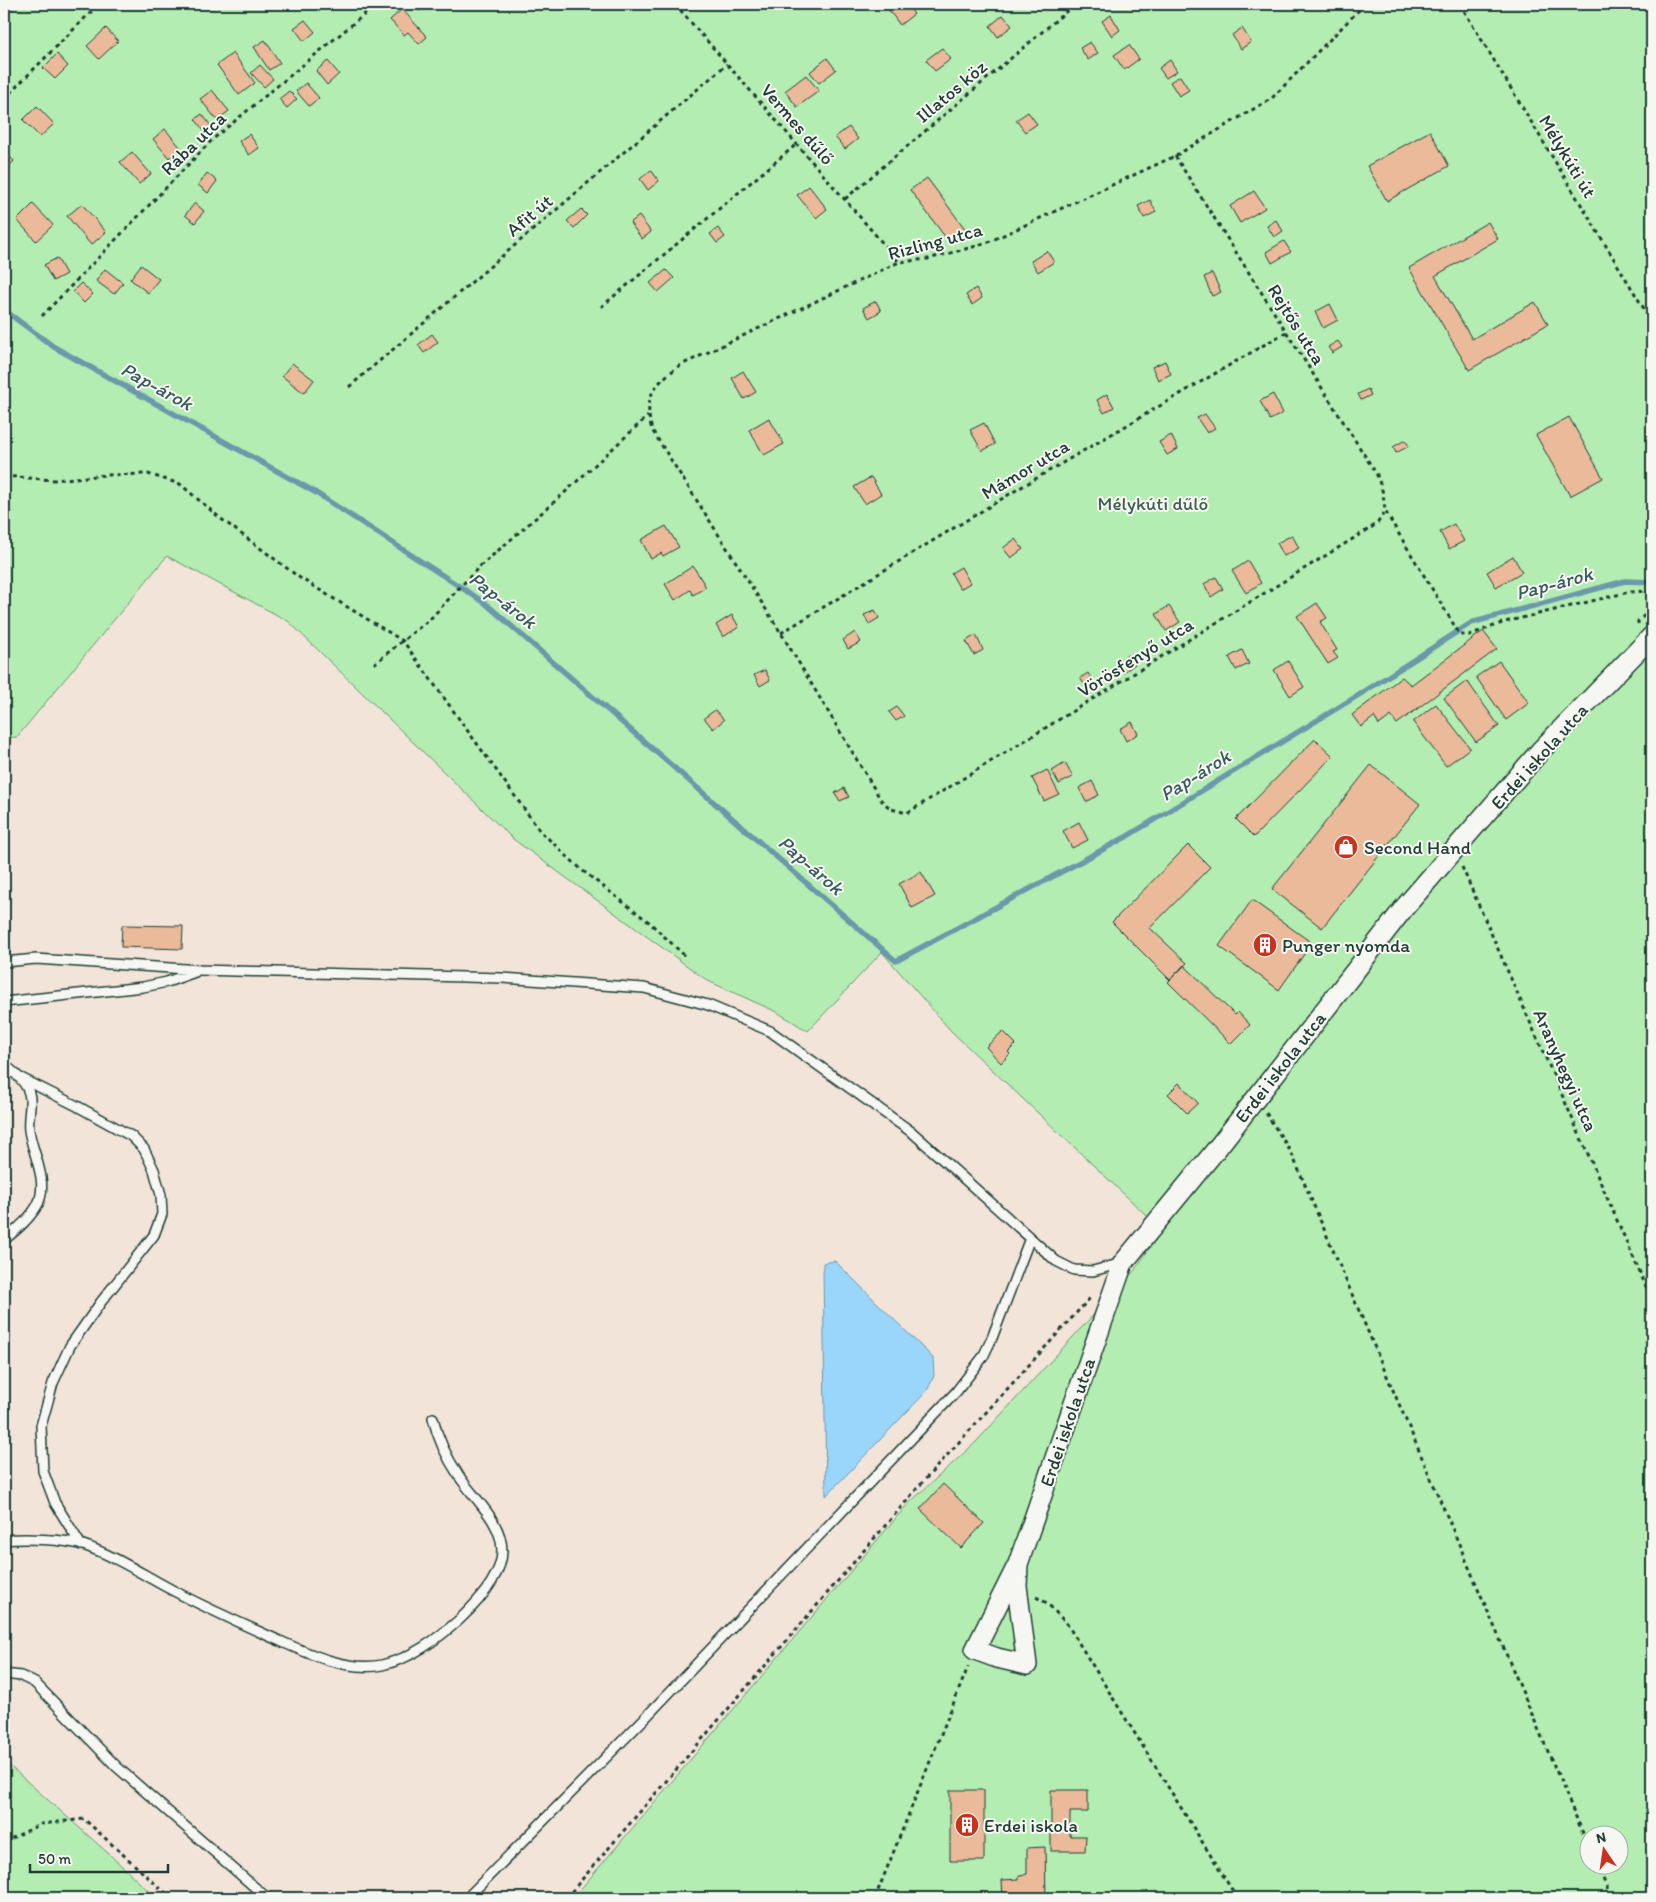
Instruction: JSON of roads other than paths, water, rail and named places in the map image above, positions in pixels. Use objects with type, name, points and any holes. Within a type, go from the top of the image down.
[{"type":"street","name":"Erdei iskola utca","points":[[1018,1564],[1017,1586],[1027,1665],[997,1658],[975,1650],[1018,1564],[1123,1262],[1215,1151],[1398,916],[1540,751],[1652,636]]},
{"type":"lane","points":[[4,962],[36,959],[200,970],[502,978],[644,988],[708,1005],[770,1031],[913,1133],[1056,1261],[1074,1270],[1093,1271],[1123,1262]]},
{"type":"lane","points":[[4,968],[16,961]]},
{"type":"lane","points":[[4,1002],[143,987],[167,982],[200,970]]},
{"type":"lane","points":[[4,1064],[21,1078],[131,1136],[144,1149],[154,1170],[161,1196],[162,1214],[154,1235],[101,1302],[70,1346],[53,1383],[41,1426],[43,1471],[55,1503],[81,1545]]},
{"type":"lane","points":[[4,1240],[22,1224],[38,1204],[41,1185],[39,1165],[29,1130],[28,1115],[30,1103],[28,1090],[21,1078]]},
{"type":"lane","points":[[467,1898],[645,1718],[956,1392],[983,1357],[1030,1238]]},
{"type":"lane","points":[[4,1540],[24,1538],[81,1545],[114,1557],[174,1592],[312,1655],[355,1666],[380,1665],[408,1657],[439,1637],[475,1605],[495,1576],[502,1551],[497,1531],[486,1510],[460,1477],[437,1438],[433,1418]]},
{"type":"lane","points":[[4,1674],[20,1676],[36,1683],[117,1767],[267,1898]]},
{"type":"water","points":[[835,1261],[933,1358],[934,1376],[927,1391],[826,1496],[823,1263]]},
{"type":"waterway","name":"Pap-árok","points":[[4,310],[54,347],[313,491],[485,603],[896,961],[1126,837],[1362,693],[1471,623],[1625,581],[1652,582]]},
{"type":"place","name":"Second Hand","points":[[1346,847]]},
{"type":"place","name":"Punger nyomda","points":[[1265,945]]},
{"type":"place","name":"Erdei iskola","points":[[967,1825]]},
{"type":"park label","name":"Mélykúti dűlő","points":[[1153,503]]}]
